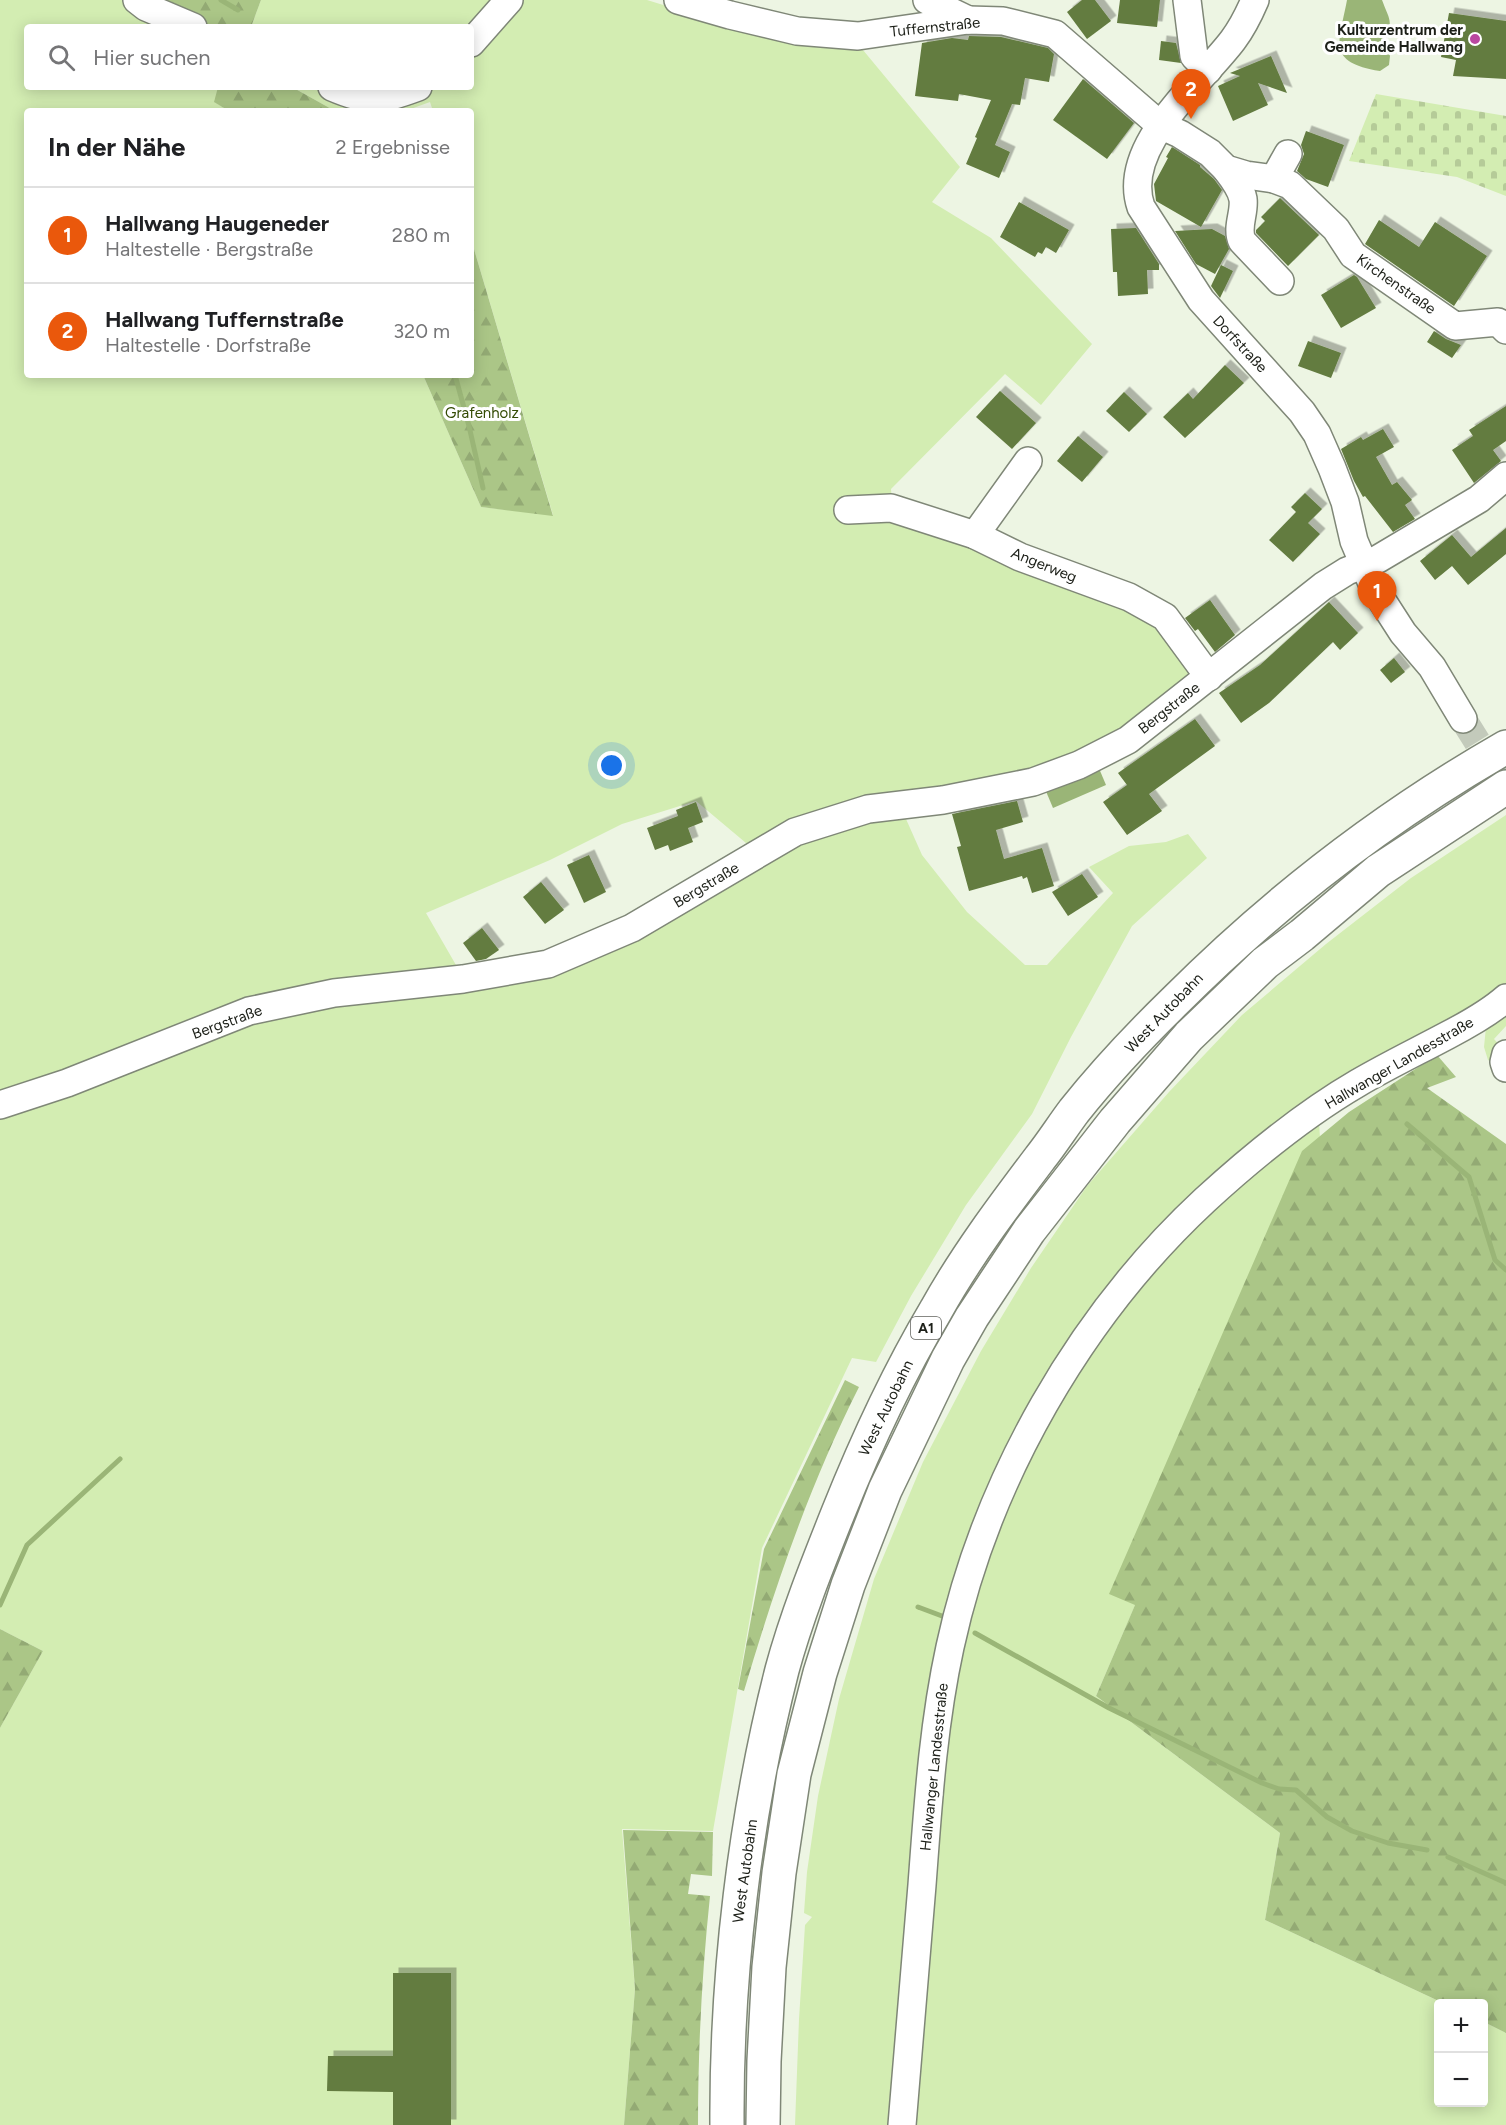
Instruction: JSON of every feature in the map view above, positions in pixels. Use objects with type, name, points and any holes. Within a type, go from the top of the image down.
[{"type":"highway","name":"West Autobahn","points":[[727,2125],[730,2014],[738,1918],[751,1819],[783,1668],[814,1575],[850,1484],[890,1396],[935,1310],[996,1216],[1076,1108],[1142,1034],[1212,964],[1287,897],[1357,842],[1445,783],[1506,747]]},
{"type":"highway","name":"A1","points":[[763,2125],[769,1967],[779,1873],[794,1774],[820,1673],[848,1585],[890,1480],[953,1351],[999,1274],[1035,1222],[1115,1121],[1189,1036],[1265,963],[1378,871],[1506,787]]},
{"type":"street","points":[[137,0],[146,7],[186,24]]},
{"type":"street","points":[[474,40],[509,0]]},
{"type":"street","name":"Tuffernstraße","points":[[678,0],[797,31],[858,36],[968,20],[1003,21],[1054,34],[1160,125]]},
{"type":"street","points":[[927,0],[968,20]]},
{"type":"street","points":[[1187,0],[1194,56],[1208,70]]},
{"type":"street","name":"Dorfstraße","points":[[1255,0],[1244,24],[1232,41],[1160,125],[1146,150],[1139,169],[1136,195],[1141,207],[1201,300],[1302,412],[1317,434],[1345,502],[1354,541],[1389,614],[1402,633],[1432,667],[1463,719]]},
{"type":"street","points":[[339,90],[353,96],[372,99],[390,98],[410,90]]},
{"type":"street","points":[[1160,125],[1180,134],[1210,153],[1235,180],[1243,199],[1239,235],[1280,281]]},
{"type":"street","points":[[1226,169],[1274,179],[1288,154]]},
{"type":"street","name":"Kirchenstraße","points":[[1274,179],[1290,185],[1336,229],[1353,255],[1455,326],[1498,322],[1506,330]]},
{"type":"street","points":[[975,535],[1028,461]]},
{"type":"street","points":[[1364,564],[1378,559],[1479,499],[1506,476]]},
{"type":"street","name":"Angerweg","points":[[848,510],[891,508],[975,535],[1020,557],[1129,597],[1165,617],[1209,677]]},
{"type":"street","name":"Bergstraße","points":[[0,1105],[67,1083],[249,1011],[334,993],[463,979],[548,964],[632,928],[795,832],[868,809],[943,800],[1033,782],[1078,765],[1128,740],[1323,586],[1347,571],[1364,564]]},
{"type":"street","name":"Hallwanger Landesstraße","points":[[902,2125],[931,1771],[943,1683],[957,1621],[979,1550],[1007,1478],[1035,1420],[1068,1365],[1111,1304],[1158,1247],[1205,1200],[1302,1120],[1356,1083],[1472,1022],[1506,998]]},
{"type":"street","points":[[1506,1054],[1504,1062],[1506,1068]]},
{"type":"green space","points":[[0,0],[154,0],[186,24],[24,24],[24,90],[217,90],[215,102],[224,108],[24,108],[24,378],[424,378],[481,507],[553,515],[474,249],[474,108],[432,108],[430,102],[413,108],[330,108],[297,90],[474,90],[474,24],[252,24],[261,0],[647,0],[725,24],[858,44],[960,167],[932,202],[991,238],[1092,344],[1041,405],[1005,374],[891,489],[893,517],[1150,614],[1194,679],[1117,735],[1046,767],[749,849],[746,843],[696,801],[622,824],[550,860],[426,913],[460,972],[323,987],[0,1097]]},
{"type":"green space","points":[[154,0],[261,0],[252,24],[186,24]]},
{"type":"green space","points":[[217,90],[297,90],[330,108],[224,108],[214,102]]},
{"type":"green space","points":[[1376,94],[1506,116],[1506,196],[1457,177],[1349,161]]},
{"type":"green space","name":"Grafenholz","points":[[474,249],[553,516],[481,507],[424,378],[474,378]]},
{"type":"green space","points":[[902,810],[922,855],[967,912],[1025,965],[1047,965],[1113,893],[1089,867],[1129,846],[1166,842],[1188,834],[1207,858],[1132,926],[1032,1114],[966,1205],[911,1296],[876,1362],[852,1358],[762,1548],[713,1831],[622,1829],[635,1989],[624,2125],[0,2125],[0,1728],[43,1651],[0,1629],[0,1114],[280,1009],[494,985],[790,844]]},
{"type":"green space","points":[[1506,815],[1506,985],[1319,1122],[1322,1170],[1096,1696],[1280,1833],[1265,1920],[1434,1999],[1434,2107],[1488,2107],[1488,2024],[1506,2033],[1506,2125],[795,2125],[805,1925],[812,1917],[804,1913],[807,1872],[818,1796],[839,1699],[874,1579],[923,1462],[981,1351],[1031,1268],[1087,1186],[1169,1092],[1242,1015],[1326,944],[1411,878]]},
{"type":"green space","points":[[1506,1010],[1506,1026],[1494,1039],[1501,1047],[1494,1064],[1488,1060],[1484,1047],[1486,1027]]},
{"type":"green space","points":[[1437,1055],[1456,1077],[1427,1088],[1506,1144],[1506,2033],[1488,2024],[1488,1999],[1434,1999],[1265,1920],[1280,1833],[1096,1696],[1135,1605],[1109,1594],[1302,1151],[1349,1112]]},
{"type":"green space","points":[[845,1380],[859,1387],[809,1498],[768,1613],[744,1691],[738,1689],[764,1549]]},
{"type":"green space","points":[[0,1629],[43,1651],[0,1728]]},
{"type":"green space","points":[[623,1830],[713,1832],[712,1876],[691,1874],[688,1894],[710,1896],[701,2010],[698,2125],[624,2125],[635,1989]]},
{"type":"shaded area","points":[[1347,0],[1382,0],[1390,20],[1385,42],[1390,56],[1389,65],[1380,71],[1351,62],[1340,48],[1341,28]]},
{"type":"shaded area","points":[[1098,766],[1106,785],[1053,808],[1045,789]]},
{"type":"building","points":[[1082,0],[1095,0],[1111,21],[1087,39],[1067,12]]},
{"type":"building","points":[[1120,0],[1160,0],[1157,27],[1117,23]]},
{"type":"building","name":"Kulturzentrum der Gemeinde Hallwang","points":[[1449,13],[1506,21],[1506,79],[1453,76],[1456,60],[1441,57]]},
{"type":"building","points":[[969,36],[1001,37],[1048,48],[1054,54],[1049,82],[1025,78],[1020,105],[1012,104],[995,145],[1010,152],[999,178],[966,164],[991,100],[959,94],[958,101],[915,96],[922,43],[952,38],[968,40]]},
{"type":"building","points":[[1161,41],[1176,43],[1181,63],[1159,60]]},
{"type":"building","points":[[1271,56],[1287,93],[1258,83],[1268,105],[1233,121],[1218,86],[1240,76],[1230,73]]},
{"type":"building","points":[[1083,79],[1134,123],[1107,159],[1053,120]]},
{"type":"building","points":[[1306,131],[1344,145],[1328,187],[1306,179],[1297,171],[1304,154],[1301,145]]},
{"type":"building","points":[[1172,147],[1200,165],[1222,190],[1201,227],[1156,201],[1154,184]]},
{"type":"building","points":[[1280,198],[1319,235],[1288,266],[1256,233],[1265,221],[1261,217]]},
{"type":"building","points":[[1019,202],[1069,230],[1056,253],[1046,247],[1042,254],[1038,252],[1035,257],[1000,237]]},
{"type":"building","points":[[1379,220],[1419,247],[1435,222],[1487,256],[1454,306],[1365,244]]},
{"type":"building","points":[[1136,228],[1159,264],[1159,270],[1147,270],[1148,294],[1118,296],[1117,272],[1113,272],[1111,229]]},
{"type":"building","points":[[1212,229],[1225,236],[1229,249],[1215,274],[1196,264],[1175,231]]},
{"type":"building","points":[[1221,265],[1233,271],[1220,298],[1211,286]]},
{"type":"building","points":[[1354,275],[1376,308],[1341,328],[1321,295]]},
{"type":"building","points":[[1434,331],[1461,345],[1452,358],[1427,342]]},
{"type":"building","points":[[1308,341],[1341,353],[1331,378],[1298,366]]},
{"type":"building","points":[[1225,365],[1244,383],[1185,438],[1163,417],[1188,393],[1193,399]]},
{"type":"building","points":[[1000,391],[1036,423],[1012,449],[976,417]]},
{"type":"building","points":[[1124,392],[1147,414],[1129,432],[1106,411]]},
{"type":"building","points":[[1506,406],[1506,441],[1493,450],[1501,461],[1474,483],[1452,450],[1473,436],[1469,430]]},
{"type":"building","points":[[1383,429],[1394,447],[1376,457],[1392,485],[1397,482],[1412,500],[1405,505],[1415,519],[1393,532],[1365,496],[1363,497],[1341,449],[1361,437],[1363,440]]},
{"type":"building","points":[[1078,436],[1103,457],[1082,482],[1057,461]]},
{"type":"building","points":[[1305,493],[1322,509],[1308,523],[1320,534],[1293,562],[1269,540],[1296,512],[1291,507]]},
{"type":"building","points":[[1506,528],[1506,554],[1468,585],[1452,566],[1435,580],[1420,561],[1452,535],[1471,557]]},
{"type":"building","points":[[1210,600],[1235,635],[1215,652],[1198,629],[1195,631],[1185,618]]},
{"type":"building","points":[[1329,602],[1358,633],[1340,650],[1333,642],[1269,703],[1241,723],[1219,693],[1260,665]]},
{"type":"building","points":[[1394,658],[1405,672],[1391,683],[1380,670]]},
{"type":"building","points":[[1195,719],[1215,746],[1149,794],[1162,811],[1127,835],[1103,802],[1127,785],[1118,773]]},
{"type":"building","points":[[1017,801],[1023,822],[996,830],[1004,859],[1042,848],[1054,886],[1032,893],[1027,877],[1023,879],[1022,876],[969,891],[957,847],[961,846],[952,814]]},
{"type":"building","points":[[696,802],[703,822],[688,828],[693,842],[670,851],[668,845],[655,850],[647,828],[678,816],[676,810]]},
{"type":"building","points":[[589,855],[606,892],[584,903],[567,865]]},
{"type":"building","points":[[1082,874],[1098,897],[1068,916],[1052,892]]},
{"type":"building","points":[[541,882],[564,910],[545,924],[523,897]]},
{"type":"building","points":[[482,928],[499,950],[486,959],[476,961],[463,943]]},
{"type":"building","points":[[393,1973],[451,1973],[451,2125],[393,2125],[393,2092],[327,2091],[328,2056],[393,2056]]},
{"type":"waterway","points":[[221,0],[238,10]]},
{"type":"waterway","points":[[456,378],[483,488]]},
{"type":"waterway","points":[[1407,1124],[1469,1177],[1495,1260],[1506,1270]]},
{"type":"waterway","points":[[0,1605],[27,1545],[120,1459]]},
{"type":"waterway","points":[[918,1607],[942,1616]]},
{"type":"waterway","points":[[975,1633],[1109,1708],[1262,1783],[1279,1789],[1296,1790],[1327,1817],[1352,1831],[1388,1843],[1427,1850]]},
{"type":"waterway","points":[[1448,1857],[1506,1883]]},
{"type":"tunnel","points":[[1463,719],[1498,775]]},
{"type":"place","name":"Kulturzentrum der Gemeinde Hallwang","points":[[1475,39]]},
{"type":"place","name":"Hallwang Tuffernstraße","points":[[1191,119]]},
{"type":"place","name":"Hallwang Haugeneder","points":[[1377,621]]}]
